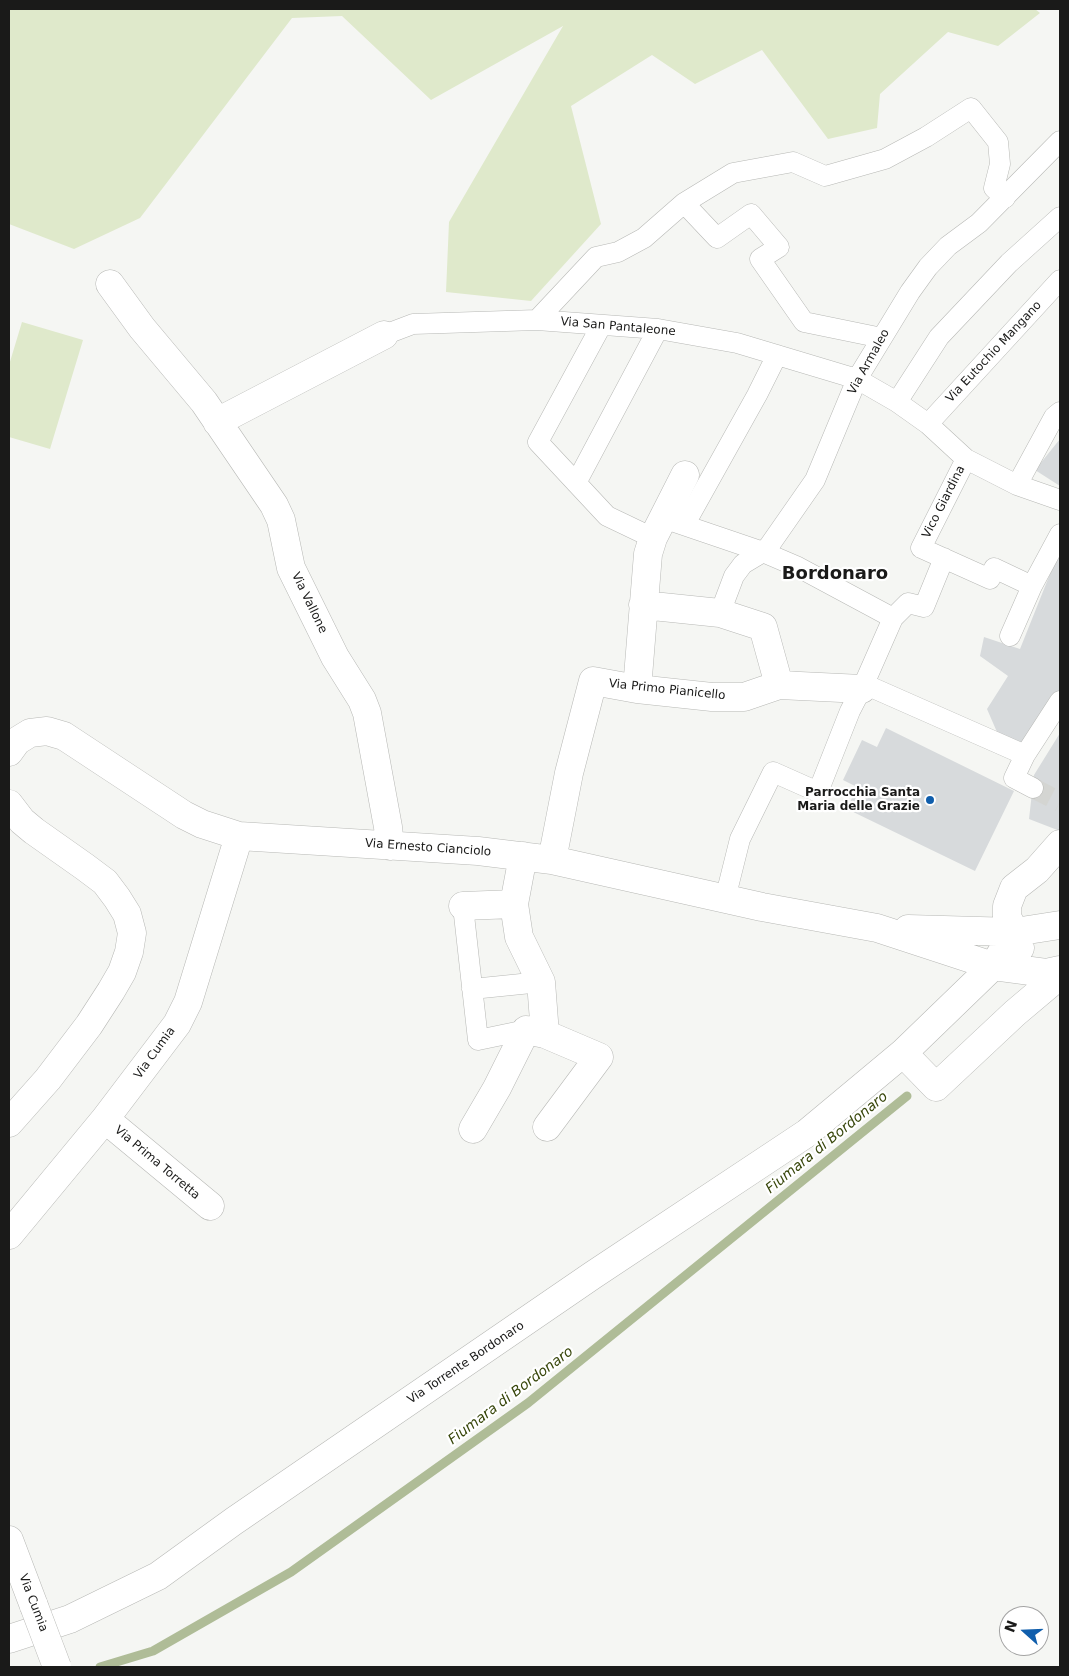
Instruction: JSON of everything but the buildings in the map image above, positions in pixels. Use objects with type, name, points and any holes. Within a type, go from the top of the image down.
[{"type":"street","points":[[537,320],[596,256],[618,252],[644,238],[684,204],[733,173],[793,162],[825,176],[885,159],[926,137],[971,108],[998,142],[1000,164],[994,188],[1005,198]]},
{"type":"street","name":"Via Armaleo","points":[[720,612],[734,576],[743,564],[763,552],[769,546],[815,480],[857,379],[910,292],[928,267],[948,246],[979,223],[1060,141]]},
{"type":"street","points":[[684,204],[717,238],[751,214],[779,248],[760,259],[804,322],[882,338]]},
{"type":"street","points":[[897,402],[939,337],[1009,263],[1060,217]]},
{"type":"street","name":"Via Eutochio Mangano","points":[[928,424],[1060,280]]},
{"type":"street","name":"Via Vallone","points":[[110,284],[142,328],[204,402],[274,505],[281,520],[292,568],[335,657],[362,700],[367,713],[390,846]]},
{"type":"street","name":"Via San Pantaleone","points":[[217,422],[384,335],[413,324],[537,320],[658,329],[737,343],[857,379],[897,402],[928,424],[966,459],[1017,485],[1060,500]]},
{"type":"street","points":[[601,326],[538,442],[607,516],[667,527],[763,552],[798,567],[893,618]]},
{"type":"street","points":[[576,483],[658,329]]},
{"type":"street","points":[[637,689],[648,554],[757,396],[777,355]]},
{"type":"street","points":[[1017,485],[1054,418],[1060,412]]},
{"type":"street","name":"Vico Giardina","points":[[944,558],[921,548],[966,459]]},
{"type":"street","points":[[667,527],[685,475]]},
{"type":"street","points":[[1010,636],[1032,586],[1060,534]]},
{"type":"street","points":[[725,899],[740,839],[773,772],[818,792],[850,711],[893,618],[908,603],[924,607],[944,558],[990,579],[994,568],[1032,586]]},
{"type":"street","points":[[643,605],[720,612],[763,627],[779,685]]},
{"type":"street","name":"Via Primo Pianicello","points":[[552,860],[569,773],[593,681],[637,689],[712,697],[744,697],[779,685],[863,686],[1025,755]]},
{"type":"street","points":[[1033,788],[1014,778],[1025,755],[1060,701]]},
{"type":"street","name":"Via Ernesto Cianciolo","points":[[9,752],[17,741],[30,733],[47,731],[64,736],[184,815],[202,824],[239,836],[478,851],[552,860],[725,899],[877,928]]},
{"type":"street","points":[[9,804],[22,821],[105,882],[127,914],[132,932],[129,952],[122,972],[107,998],[48,1079],[9,1123]]},
{"type":"street","name":"Via Cumia","points":[[9,1235],[105,1119],[164,1043],[176,1024],[188,1002],[239,836]]},
{"type":"street","points":[[1015,1013],[1023,971],[1021,950],[1015,932],[1007,917],[1007,906],[1014,888],[1037,870],[1060,844]]},
{"type":"street","points":[[473,1129],[497,1088],[535,1032],[541,982],[519,937],[514,904],[523,856]]},
{"type":"street","points":[[514,904],[463,906],[478,1040],[535,1032],[599,1057],[547,1127]]},
{"type":"street","points":[[877,928],[1015,932],[1060,925]]},
{"type":"street","points":[[877,928],[993,966],[1046,973],[1060,970]]},
{"type":"street","name":"Via Torrente Bordonaro","points":[[9,1639],[70,1619],[158,1576],[592,1275],[807,1133],[904,1053],[993,966],[1015,932]]},
{"type":"street","points":[[904,1053],[936,1087],[1015,1013],[1060,975]]},
{"type":"street","points":[[472,989],[541,982]]},
{"type":"street","name":"Via Prima Torretta","points":[[105,1119],[210,1206]]},
{"type":"street","name":"Via Cumia","points":[[9,1540],[56,1667]]},
{"type":"green space","points":[[9,9],[1035,9],[1040,13],[998,46],[948,32],[880,94],[877,128],[828,139],[762,50],[695,84],[652,55],[571,106],[601,224],[531,301],[446,292],[449,222],[563,26],[431,100],[342,16],[292,18],[140,218],[74,249],[9,224]]},
{"type":"green space","points":[[22,322],[83,340],[50,449],[9,437],[9,365]]},
{"type":"waterway","name":"Fiumara di Bordonaro","points":[[100,1667],[153,1651],[291,1572],[528,1403],[907,1096]]},
{"type":"tunnel","points":[[1033,788],[1060,802]]},
{"type":"place","name":"Parrocchia Santa Maria delle Grazie","points":[[930,800]]},
{"type":"district","name":"Bordonaro","points":[[835,574]]}]
